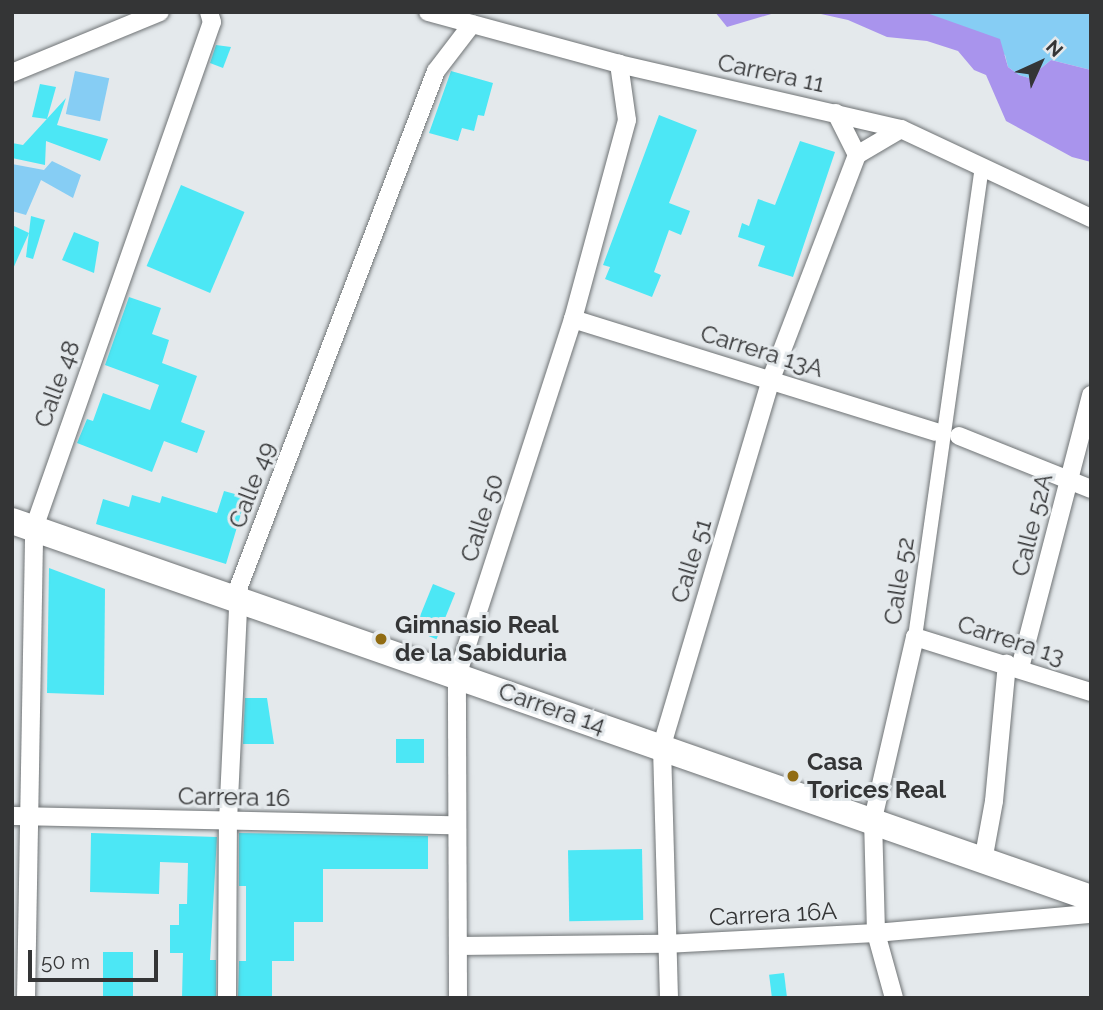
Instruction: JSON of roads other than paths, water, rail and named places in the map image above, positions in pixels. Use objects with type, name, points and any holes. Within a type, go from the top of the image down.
[{"type":"main road","name":"Carrera 14","points":[[23,524],[662,745],[1091,898]]},
{"type":"street","points":[[12,73],[160,12]]},
{"type":"street","name":"Calle 48","points":[[26,998],[19,816],[23,524],[212,22],[209,12]]},
{"type":"street","name":"Carrera 11","points":[[428,12],[618,64],[901,129],[1091,218]]},
{"type":"street","name":"Calle 49","points":[[227,998],[228,821],[237,599],[436,71],[472,24]]},
{"type":"street","name":"Calle 50","points":[[458,998],[455,825],[457,676],[573,318],[627,120],[618,64]]},
{"type":"street","points":[[836,113],[857,155],[901,129]]},
{"type":"street","name":"Calle 51","points":[[669,998],[665,944],[662,745],[771,379],[857,155]]},
{"type":"street","name":"Calle 52","points":[[894,998],[876,933],[873,819],[915,636],[982,167]]},
{"type":"street","name":"Carrera 13A","points":[[573,318],[936,432]]},
{"type":"street","name":"Calle 52A","points":[[983,860],[1014,666],[1069,481],[1091,395]]},
{"type":"street","points":[[958,436],[1091,489]]},
{"type":"street","name":"Carrera 13","points":[[915,636],[1091,692]]},
{"type":"street","name":"Carrera 16","points":[[19,816],[455,825]]},
{"type":"street","name":"Carrera 16A","points":[[458,946],[665,944],[876,933],[1091,914]]},
{"type":"place","name":"Gimnasio Real de la Sabiduria","points":[[381,639]]},
{"type":"place","name":"Casa Torices Real","points":[[793,776]]}]
